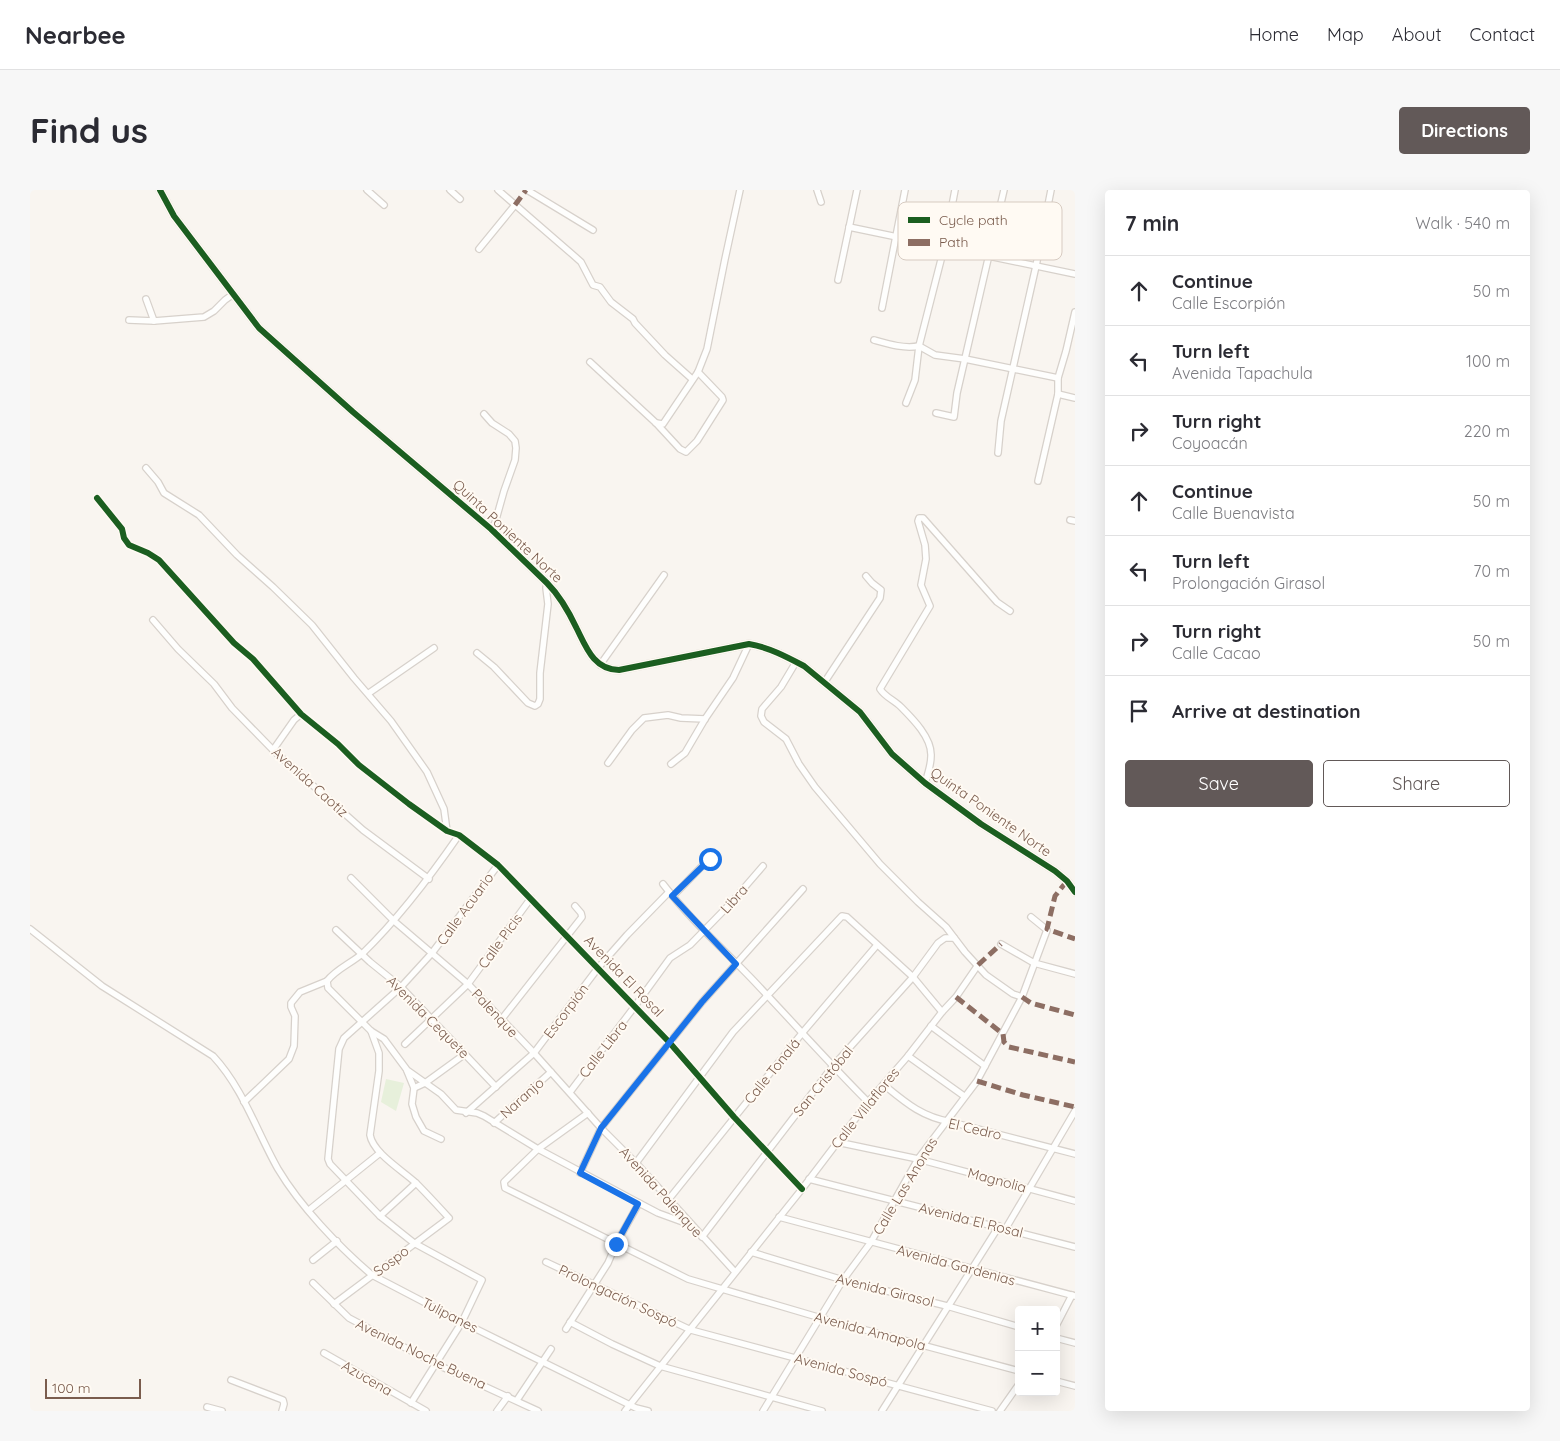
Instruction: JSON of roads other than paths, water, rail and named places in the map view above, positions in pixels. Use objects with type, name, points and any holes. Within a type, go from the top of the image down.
[{"type":"street","name":"Quinta Poniente Norte","points":[[160,190],[174,216],[249,317],[353,412],[491,529],[547,583],[555,591],[566,608],[584,645],[600,665],[613,670],[619,670],[749,644],[760,646],[796,662],[804,666],[860,712],[892,754],[925,783],[980,824],[1055,871],[1068,881],[1075,892]]},
{"type":"street","points":[[367,190],[384,205]]},
{"type":"street","points":[[450,190],[460,199]]},
{"type":"street","points":[[498,190],[572,254],[585,269],[593,285],[600,286],[612,302],[633,319],[665,355],[692,379]]},
{"type":"street","points":[[528,190],[593,230]]},
{"type":"street","points":[[656,423],[663,424],[673,411],[698,372],[707,349],[724,259],[740,190]]},
{"type":"street","points":[[817,190],[821,202]]},
{"type":"street","points":[[838,280],[857,190]]},
{"type":"street","points":[[479,249],[514,205]]},
{"type":"street","points":[[882,308],[898,223]]},
{"type":"street","points":[[849,227],[898,238]]},
{"type":"street","points":[[906,403],[915,380],[919,346],[941,260]]},
{"type":"street","points":[[936,413],[954,417],[987,260]]},
{"type":"street","points":[[1004,260],[1075,274]]},
{"type":"street","points":[[998,453],[1000,426],[1037,260]]},
{"type":"street","points":[[129,320],[154,321],[208,316],[232,295]]},
{"type":"street","points":[[146,299],[154,321]]},
{"type":"street","points":[[1038,481],[1058,394],[1058,378],[1075,313]]},
{"type":"street","points":[[874,340],[911,348],[919,346],[935,355],[965,359],[1058,378]]},
{"type":"street","points":[[1066,351],[1075,354]]},
{"type":"street","points":[[590,362],[656,423],[680,449],[686,452],[697,441],[723,400],[698,372]]},
{"type":"street","points":[[1058,394],[1075,398]]},
{"type":"street","points":[[484,414],[492,423],[509,434],[515,441],[516,448],[515,460],[495,523],[491,529]]},
{"type":"street","points":[[146,468],[158,482],[164,493],[199,515],[237,556],[274,587],[312,625],[391,721],[427,772],[444,809],[448,831]]},
{"type":"street","name":"Avenida El Rosal","points":[[97,498],[122,529],[124,538],[129,546],[159,560],[228,636],[252,659],[300,714],[338,744],[359,765],[409,804],[448,831],[459,835],[498,865],[636,1006],[734,1117],[802,1189]]},
{"type":"street","points":[[925,783],[932,754],[927,738],[900,706],[883,694],[880,689],[930,606],[921,585],[926,560],[919,518],[923,518],[997,602],[1010,611]]},
{"type":"street","points":[[600,665],[664,575]]},
{"type":"street","points":[[824,683],[880,598],[881,590],[866,576]]},
{"type":"street","points":[[477,653],[494,667],[528,703],[535,706],[538,704],[548,604],[547,583]]},
{"type":"street","name":"Avenida Caotiz","points":[[153,620],[202,674],[214,684],[232,708],[273,750],[363,830],[429,879]]},
{"type":"street","points":[[671,764],[685,753],[733,678],[749,644]]},
{"type":"street","points":[[369,694],[434,648]]},
{"type":"street","points":[[796,662],[780,687],[762,709],[761,716],[764,722],[786,739],[799,764],[815,787],[880,864],[946,927],[978,965],[1012,994],[1022,997]]},
{"type":"street","points":[[273,750],[300,714]]},
{"type":"street","points":[[608,763],[632,730],[644,718],[668,714],[687,719],[705,719]]},
{"type":"street","points":[[244,1102],[289,1059],[294,1046],[295,1016],[290,1008],[291,1003],[300,992],[326,981],[362,954],[394,921],[429,879],[459,835]]},
{"type":"street","name":"Escorpión","points":[[466,1113],[534,1053],[598,968],[627,935],[710,859]]},
{"type":"street","name":"Calle Acuario","points":[[462,1322],[482,1280],[414,1244],[380,1216],[346,1182],[330,1164],[328,1159],[339,1049],[344,1038],[401,987],[432,953],[498,865]]},
{"type":"street","name":"Libra","points":[[636,1006],[670,958],[690,945],[732,903],[763,866]]},
{"type":"street","name":"Palenque","points":[[351,878],[394,921],[468,984],[588,1113]]},
{"type":"street","points":[[663,884],[704,930],[868,1102]]},
{"type":"street","points":[[580,1173],[601,1128],[702,1002],[803,889]]},
{"type":"street","name":"Calle Picis","points":[[405,1044],[468,984],[531,898]]},
{"type":"street","points":[[501,1020],[582,915],[575,906]]},
{"type":"street","points":[[636,1162],[733,1032],[842,916],[845,916],[913,977],[942,1012]]},
{"type":"street","name":"Calle Las Anonas","points":[[763,1411],[843,1280],[871,1242],[918,1159],[977,1081],[994,1046],[1022,997],[1047,929],[1031,917]]},
{"type":"street","name":"Tulipanes","points":[[30,929],[102,986],[213,1056],[223,1067],[244,1102],[278,1169],[294,1192],[337,1241],[372,1275],[542,1362],[636,1408],[648,1411]]},
{"type":"street","name":"Avenida Cequete","points":[[336,930],[401,987],[496,1087]]},
{"type":"street","name":"San Cristóbal","points":[[702,1237],[833,1066],[913,977],[938,943],[945,938],[954,938]]},
{"type":"street","points":[[1001,944],[1034,963],[1075,974]]},
{"type":"street","name":"Calle Tonalá","points":[[669,1199],[803,1032],[877,945]]},
{"type":"street","name":"Calle Villaflores","points":[[625,1411],[802,1189],[868,1102],[956,996],[978,965]]},
{"type":"street","points":[[326,981],[328,988],[371,1031],[384,1039],[407,1070],[414,1088],[412,1104],[416,1117],[424,1131],[441,1139]]},
{"type":"street","name":"Calle Libra","points":[[570,1092],[636,1006]]},
{"type":"street","points":[[931,1026],[985,1066]]},
{"type":"street","points":[[371,1031],[379,1054],[379,1071],[370,1135],[371,1141],[380,1152],[416,1183],[380,1216]]},
{"type":"street","points":[[414,1088],[425,1084],[465,1054]]},
{"type":"street","points":[[908,1056],[964,1096]]},
{"type":"street","points":[[407,1070],[442,1094],[456,1110],[476,1113],[638,1204],[691,1225]]},
{"type":"street","name":"Naranjo","points":[[494,1123],[551,1072]]},
{"type":"street","name":"El Cedro","points":[[884,1085],[908,1105],[939,1121],[946,1121],[1075,1154]]},
{"type":"street","points":[[1006,1228],[1075,1111]]},
{"type":"street","points":[[538,1149],[588,1113]]},
{"type":"street","name":"Avenida Palenque","points":[[588,1113],[636,1162],[734,1272]]},
{"type":"street","name":"Magnolia","points":[[837,1142],[918,1159],[1075,1201]]},
{"type":"street","name":"Avenida Amapola","points":[[538,1149],[504,1182],[505,1188],[688,1279],[821,1318],[1015,1371]]},
{"type":"street","points":[[309,1210],[346,1182],[380,1152]]},
{"type":"street","name":"Avenida El Rosal","points":[[809,1179],[999,1226],[1075,1247]]},
{"type":"street","name":"Sospo","points":[[334,1304],[449,1218],[416,1183]]},
{"type":"street","points":[[566,1329],[608,1263],[638,1204]]},
{"type":"street","name":"Avenida Gardenias","points":[[779,1217],[1074,1296]]},
{"type":"street","points":[[882,1411],[999,1226]]},
{"type":"street","points":[[313,1260],[337,1241]]},
{"type":"street","name":"Avenida Girasol","points":[[751,1252],[843,1280],[948,1306],[1015,1326]]},
{"type":"street","name":"Prolongación Sospó","points":[[546,1262],[690,1330]]},
{"type":"street","name":"Avenida Noche Buena","points":[[313,1283],[349,1318],[436,1364],[538,1411]]},
{"type":"street","points":[[1060,1319],[1074,1296]]},
{"type":"street","points":[[410,1403],[462,1322]]},
{"type":"street","points":[[570,1322],[660,1366],[822,1411]]},
{"type":"street","name":"Avenida Sospó","points":[[690,1330],[992,1411]]},
{"type":"street","points":[[1060,1339],[1075,1343]]},
{"type":"street","points":[[517,1400],[551,1349]]},
{"type":"street","name":"Azucena","points":[[324,1353],[426,1411]]},
{"type":"street","points":[[231,1380],[283,1400],[282,1411]]},
{"type":"street","points":[[1060,1382],[1075,1386]]},
{"type":"street","points":[[1000,1411],[1015,1390]]},
{"type":"street","points":[[497,1411],[508,1396]]},
{"type":"street","points":[[207,1407],[222,1411]]}]
